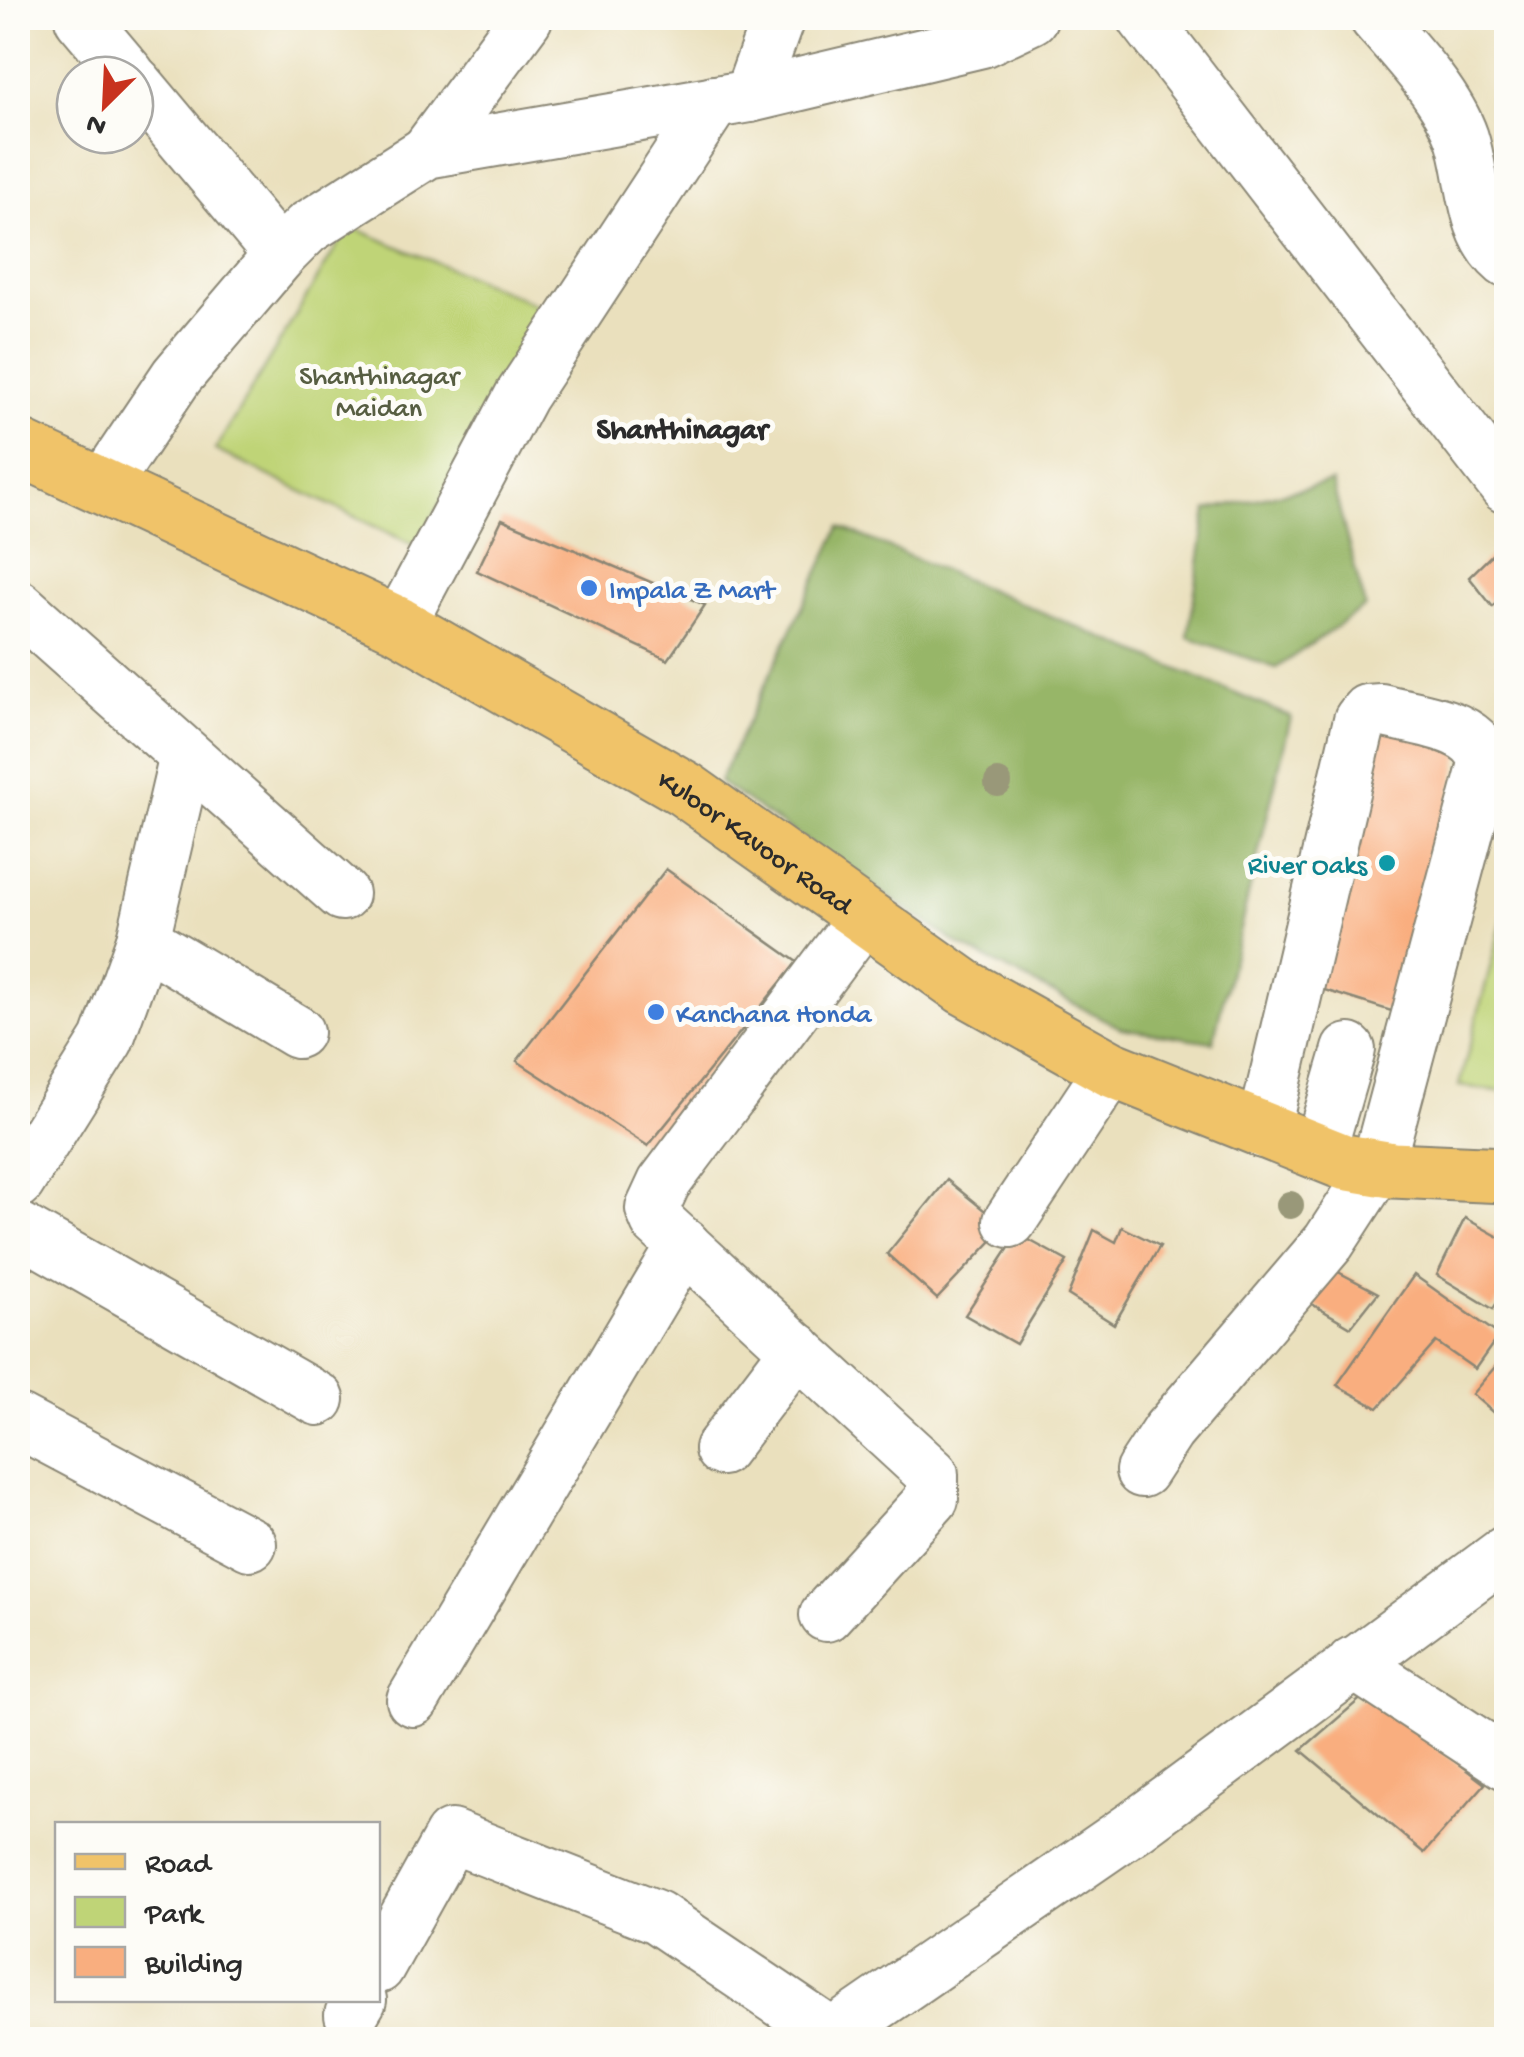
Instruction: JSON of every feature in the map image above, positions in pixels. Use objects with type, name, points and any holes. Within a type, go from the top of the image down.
[{"type":"main road","name":"Kuloor Kavoor Road","points":[[18,447],[399,625],[684,789],[964,987],[1111,1069],[1319,1153],[1377,1168],[1506,1175]]},
{"type":"street","points":[[80,18],[112,55]]},
{"type":"street","points":[[102,486],[177,376],[280,255],[307,228],[427,152],[526,18]]},
{"type":"street","points":[[399,625],[521,396],[732,99],[778,18]]},
{"type":"street","points":[[427,152],[732,99],[982,40],[1031,18]]},
{"type":"street","points":[[1144,18],[1506,487]]},
{"type":"street","points":[[1376,18],[1418,66],[1462,136],[1475,206],[1506,261]]},
{"type":"street","points":[[155,106],[280,255]]},
{"type":"street","points":[[18,606],[342,894]]},
{"type":"street","points":[[1142,1471],[1168,1431],[1330,1242],[1377,1168],[1485,764],[1479,746],[1463,733],[1373,709],[1360,720],[1263,1132]]},
{"type":"street","points":[[18,1182],[106,1040],[143,940],[186,756]]},
{"type":"street","points":[[826,1615],[932,1499],[935,1486],[922,1462],[657,1221],[653,1198],[864,917]]},
{"type":"street","points":[[143,940],[297,1032]]},
{"type":"street","points":[[1319,1153],[1350,1050]]},
{"type":"street","points":[[1010,1221],[1111,1069]]},
{"type":"street","points":[[18,1228],[318,1399]]},
{"type":"street","points":[[413,1700],[684,1246]]},
{"type":"street","points":[[721,1449],[798,1349]]},
{"type":"street","points":[[18,1421],[250,1544]]},
{"type":"street","points":[[380,1964],[451,1836],[657,1917],[828,2037],[1137,1824],[1506,1552]]},
{"type":"street","points":[[1354,1663],[1506,1763]]},
{"type":"green space","name":"Shanthinagar Maidan","points":[[349,226],[552,311],[416,546],[215,450]]},
{"type":"green space","points":[[1332,482],[1365,607],[1276,668],[1188,637],[1207,510]]},
{"type":"green space","points":[[840,527],[1291,717],[1213,1042],[1121,1028],[956,943],[719,782]]},
{"type":"green space","points":[[1506,907],[1506,1092],[1459,1086]]},
{"type":"building","name":"Impala Z Mart","points":[[502,519],[705,605],[668,660],[477,571]]},
{"type":"building","points":[[1506,541],[1506,595],[1493,607],[1469,577]]},
{"type":"building","name":"River Oaks","points":[[1375,718],[1462,742],[1404,1015],[1305,984]]},
{"type":"building","name":"Kanchana Honda","points":[[666,869],[797,962],[648,1146],[517,1061]]},
{"type":"building","points":[[947,1180],[1005,1227],[937,1299],[887,1254]]},
{"type":"building","points":[[1465,1218],[1506,1241],[1506,1289],[1493,1309],[1437,1275]]},
{"type":"building","points":[[1122,1227],[1160,1246],[1114,1324],[1068,1295],[1094,1230],[1116,1242]]},
{"type":"building","points":[[1018,1234],[1067,1261],[1016,1344],[965,1315]]},
{"type":"building","points":[[1321,1263],[1378,1293],[1351,1327],[1300,1297]]},
{"type":"building","points":[[1414,1275],[1499,1335],[1475,1369],[1436,1342],[1378,1408],[1337,1385]]},
{"type":"building","points":[[1506,1354],[1506,1421],[1505,1423],[1472,1394]]},
{"type":"building","points":[[1366,1694],[1485,1784],[1424,1853],[1301,1750]]},
{"type":"place","name":"Impala Z Mart","points":[[589,588]]},
{"type":"place","name":"River Oaks","points":[[1387,863]]},
{"type":"place","name":"Kanchana Honda","points":[[656,1012]]},
{"type":"district","name":"Shanthinagar","points":[[682,428]]}]
